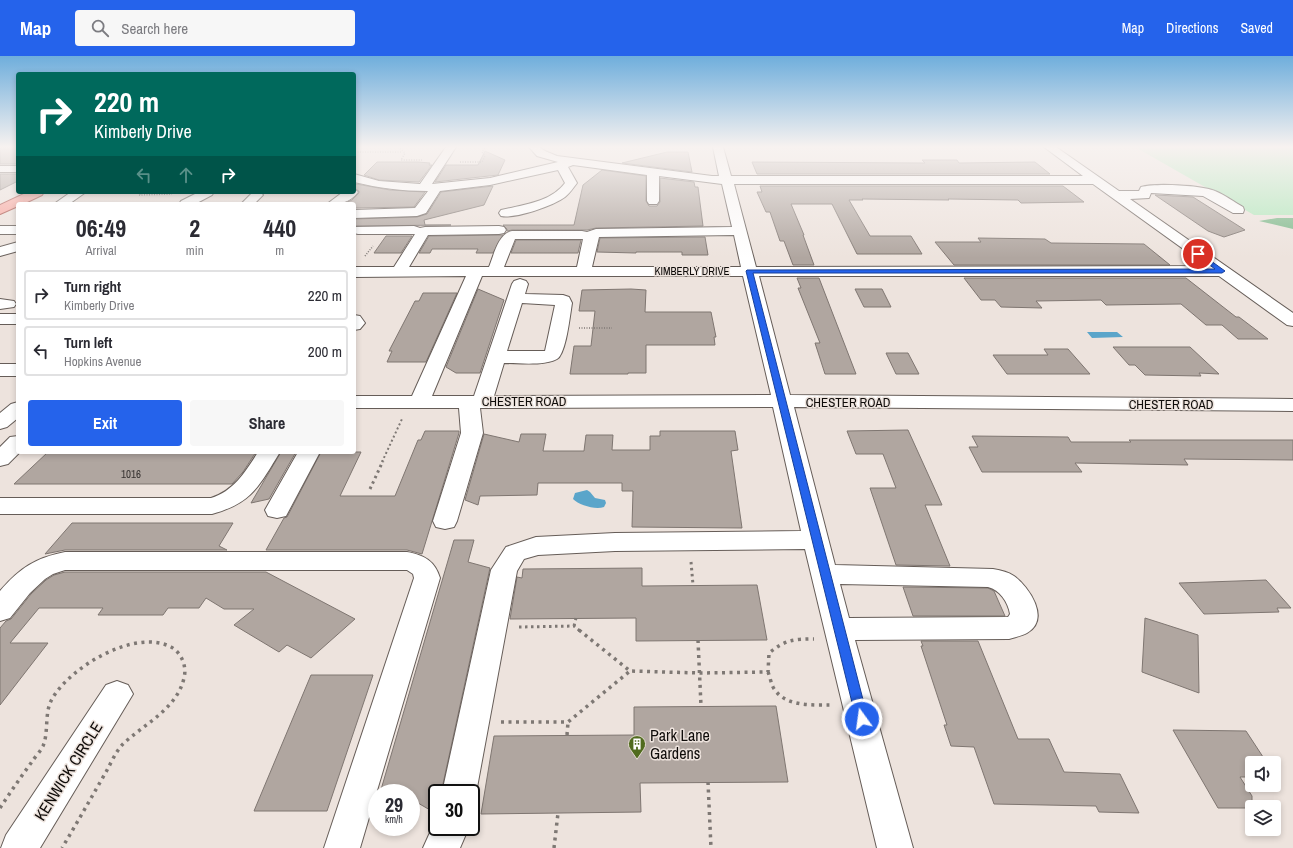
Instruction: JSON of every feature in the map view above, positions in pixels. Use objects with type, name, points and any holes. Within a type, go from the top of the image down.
[{"type":"main road","points":[[17,202],[34,194]]},
{"type":"main road","points":[[0,210],[16,202]]},
{"type":"street","points":[[356,189],[365,184]]},
{"type":"street","points":[[380,184],[393,186],[430,187],[481,184]]},
{"type":"street","points":[[417,212],[420,210],[432,184]]},
{"type":"street","points":[[506,213],[539,205],[568,190],[571,184]]},
{"type":"street","points":[[652,184],[653,201]]},
{"type":"street","points":[[728,184],[895,848]]},
{"type":"street","points":[[1100,184],[1293,321]]},
{"type":"street","points":[[1115,195],[1145,195],[1145,190],[1148,189],[1196,190],[1211,194],[1238,210]]},
{"type":"street","points":[[63,202],[77,194]]},
{"type":"street","points":[[189,202],[204,194]]},
{"type":"street","points":[[249,202],[257,194]]},
{"type":"street","points":[[336,202],[348,194]]},
{"type":"street","points":[[356,214],[417,212],[433,216]]},
{"type":"street","points":[[0,230],[16,230]]},
{"type":"street","points":[[356,232],[414,230]]},
{"type":"street","points":[[399,272],[422,233],[425,231],[499,230]]},
{"type":"street","points":[[584,272],[591,236],[596,233],[740,231]]},
{"type":"street","points":[[495,272],[508,238],[512,235],[582,235]]},
{"type":"street","points":[[0,252],[16,247]]},
{"type":"street","name":"KIMBERLY DRIVE","points":[[356,272],[1222,271]]},
{"type":"street","points":[[415,402],[476,272]]},
{"type":"street","points":[[445,521],[472,433],[476,402],[498,357],[525,272]]},
{"type":"street","points":[[498,357],[544,357],[551,355],[554,351],[564,303],[563,300],[516,298]]},
{"type":"street","points":[[0,320],[16,319]]},
{"type":"street","points":[[0,370],[16,370]]},
{"type":"street","name":"CHESTER ROAD","points":[[356,402],[783,402],[1293,405]]},
{"type":"street","points":[[0,403],[16,403]]},
{"type":"street","points":[[0,423],[16,410]]},
{"type":"street","points":[[0,459],[16,444]]},
{"type":"street","points":[[0,506],[212,506],[225,503],[237,496],[246,488],[268,454]]},
{"type":"street","points":[[276,510],[308,454]]},
{"type":"street","points":[[461,784],[504,570],[515,553],[536,546],[615,542],[817,540]]},
{"type":"street","points":[[0,610],[29,576],[46,566],[64,561],[407,561],[417,563],[425,570],[427,578],[342,848]]},
{"type":"street","points":[[826,574],[986,577],[996,579],[1013,590],[1020,601],[1025,614],[1022,622],[1017,626],[1009,628],[840,634]]},
{"type":"street","name":"KENWICK CIRCLE","points":[[19,848],[117,694]]},
{"type":"street","points":[[441,848],[447,836]]},
{"type":"path","points":[[140,194],[139,195],[176,194]]},
{"type":"path","points":[[363,258],[385,230]]},
{"type":"path","points":[[558,328],[612,328]]},
{"type":"path","points":[[370,489],[415,402]]},
{"type":"path","points":[[574,626],[576,618]]},
{"type":"path","points":[[492,627],[574,626],[630,671],[700,673],[768,672]]},
{"type":"path","points":[[840,634],[781,643],[769,653],[768,672],[774,688],[784,698],[799,704],[858,705]]},
{"type":"path","points":[[698,640],[701,706]]},
{"type":"path","points":[[473,722],[568,722],[630,671]]},
{"type":"path","points":[[567,735],[568,722]]},
{"type":"path","points":[[708,782],[712,848]]},
{"type":"path","points":[[554,848],[558,813]]},
{"type":"green space","points":[[1200,184],[1293,184],[1293,215],[1254,215]]},
{"type":"green space","points":[[1277,218],[1293,218],[1293,229],[1259,221]]},
{"type":"water","points":[[1087,332],[1117,332],[1123,337],[1092,338]]},
{"type":"water","points":[[587,490],[595,498],[605,500],[606,503],[604,507],[596,508],[587,506],[573,499],[575,493]]},
{"type":"building","points":[[0,184],[12,184],[0,190]]},
{"type":"building","points":[[356,184],[390,190],[425,192],[414,207],[356,208],[356,202],[348,202],[352,200],[359,193],[359,191],[356,189]]},
{"type":"building","points":[[646,184],[646,201],[649,206],[657,206],[660,202],[660,184],[694,184],[695,187],[698,187],[703,226],[507,231],[503,225],[574,225],[583,185]]},
{"type":"building","points":[[493,186],[484,205],[424,220],[425,225],[451,225],[356,226],[356,219],[417,217],[427,214],[441,192]]},
{"type":"building","points":[[760,186],[1063,186],[1084,202],[1021,203],[1018,200],[948,199],[949,200],[849,200],[870,236],[911,236],[922,254],[857,254],[832,204],[791,204],[804,235],[814,265],[793,265],[784,241],[780,241],[770,212],[766,212],[757,192],[762,192]]},
{"type":"building","points":[[1155,195],[1193,197],[1245,230],[1224,237],[1208,231]]},
{"type":"building","points":[[503,235],[493,253],[476,253],[478,249],[432,249],[430,253],[419,253],[429,236]]},
{"type":"building","points":[[386,236],[412,236],[401,253],[374,253]]},
{"type":"building","points":[[705,237],[708,255],[682,255],[682,252],[597,252],[600,238]]},
{"type":"building","points":[[978,238],[1045,239],[1051,243],[1144,244],[1170,265],[954,265],[935,242],[981,242]]},
{"type":"building","points":[[516,240],[581,240],[578,253],[511,253]]},
{"type":"building","points":[[797,278],[819,278],[856,374],[825,374],[815,343],[820,343],[798,288],[801,288]]},
{"type":"building","points":[[964,278],[1186,278],[1236,317],[1239,317],[1268,339],[1238,339],[1222,325],[1206,325],[1181,304],[1106,305],[1101,300],[1036,301],[1042,308],[1001,307],[995,300],[981,300]]},
{"type":"building","points":[[478,289],[504,300],[480,373],[456,373],[446,367]]},
{"type":"building","points":[[855,289],[882,289],[891,307],[864,307]]},
{"type":"building","points":[[582,290],[646,290],[645,312],[711,312],[716,337],[714,337],[715,345],[646,345],[646,373],[570,374],[574,346],[591,346],[595,311],[579,311]]},
{"type":"building","points":[[423,293],[457,293],[426,362],[387,362],[392,351],[389,351],[415,301],[419,301]]},
{"type":"building","points":[[1113,347],[1190,347],[1219,374],[1199,373],[1201,376],[1145,375],[1135,365],[1129,365]]},
{"type":"building","points":[[1044,349],[1068,349],[1090,374],[1007,374],[993,355],[1048,355]]},
{"type":"building","points":[[886,353],[908,353],[919,374],[896,374]]},
{"type":"building","points":[[908,430],[942,505],[925,505],[950,566],[896,565],[870,488],[896,488],[883,454],[856,454],[847,431]]},
{"type":"building","points":[[425,431],[459,431],[422,554],[407,550],[266,550],[284,518],[287,517],[320,454],[356,454],[356,452],[361,452],[340,496],[395,496],[418,440],[421,440]]},
{"type":"building","points":[[660,431],[735,431],[738,450],[731,451],[742,528],[632,527],[633,491],[622,491],[622,483],[538,483],[537,495],[480,496],[478,505],[465,500],[484,434],[519,442],[521,434],[546,434],[543,451],[584,451],[586,435],[613,435],[612,450],[650,450],[650,436],[660,436]]},
{"type":"building","points":[[972,436],[1068,437],[1071,442],[1131,442],[1129,440],[1293,440],[1293,460],[1184,459],[1188,465],[1075,463],[1082,472],[982,472],[969,447],[978,447]]},
{"type":"building","points":[[46,454],[255,454],[243,472],[232,484],[14,484]]},
{"type":"building","points":[[280,454],[295,454],[269,499],[251,503]]},
{"type":"building","points":[[72,523],[233,523],[219,546],[227,550],[65,550],[45,554]]},
{"type":"building","points":[[454,540],[474,540],[468,562],[490,568],[443,784],[428,784],[428,809],[420,804],[420,784],[383,784]]},
{"type":"building","points":[[642,568],[642,586],[757,585],[767,640],[636,641],[636,618],[510,619],[517,577],[522,578],[523,569]]},
{"type":"building","points":[[65,572],[266,572],[355,619],[311,658],[287,645],[279,652],[234,625],[254,609],[224,609],[206,598],[199,608],[168,608],[163,615],[98,615],[103,608],[39,608],[10,643],[48,643],[0,705],[0,628],[6,621],[11,619],[31,594],[46,580],[54,575]]},
{"type":"building","points":[[1266,580],[1291,608],[1277,608],[1279,612],[1204,614],[1179,583]]},
{"type":"building","points":[[903,587],[988,588],[994,591],[1005,616],[913,616]]},
{"type":"building","points":[[1145,618],[1198,635],[1199,693],[1142,672]]},
{"type":"building","points":[[921,641],[978,641],[1018,739],[1049,739],[1064,772],[1120,774],[1139,813],[1099,812],[1096,806],[994,804],[974,747],[951,746],[944,725],[947,725],[921,646],[923,646]]},
{"type":"building","points":[[311,675],[373,675],[327,811],[254,811]]},
{"type":"building","name":"Park Lane Gardens","points":[[776,706],[788,782],[640,783],[641,812],[481,814],[494,736],[634,735],[634,707]]},
{"type":"building","points":[[1173,730],[1246,731],[1262,756],[1245,756],[1245,777],[1240,777],[1245,785],[1245,792],[1249,792],[1252,796],[1252,800],[1245,800],[1245,808],[1218,808]]},
{"type":"place","name":"Park Lane Gardens","points":[[637,759]]},
{"type":"route","points":[[862,719],[838,629],[826,574],[749,271],[1222,271],[1198,254]]}]
